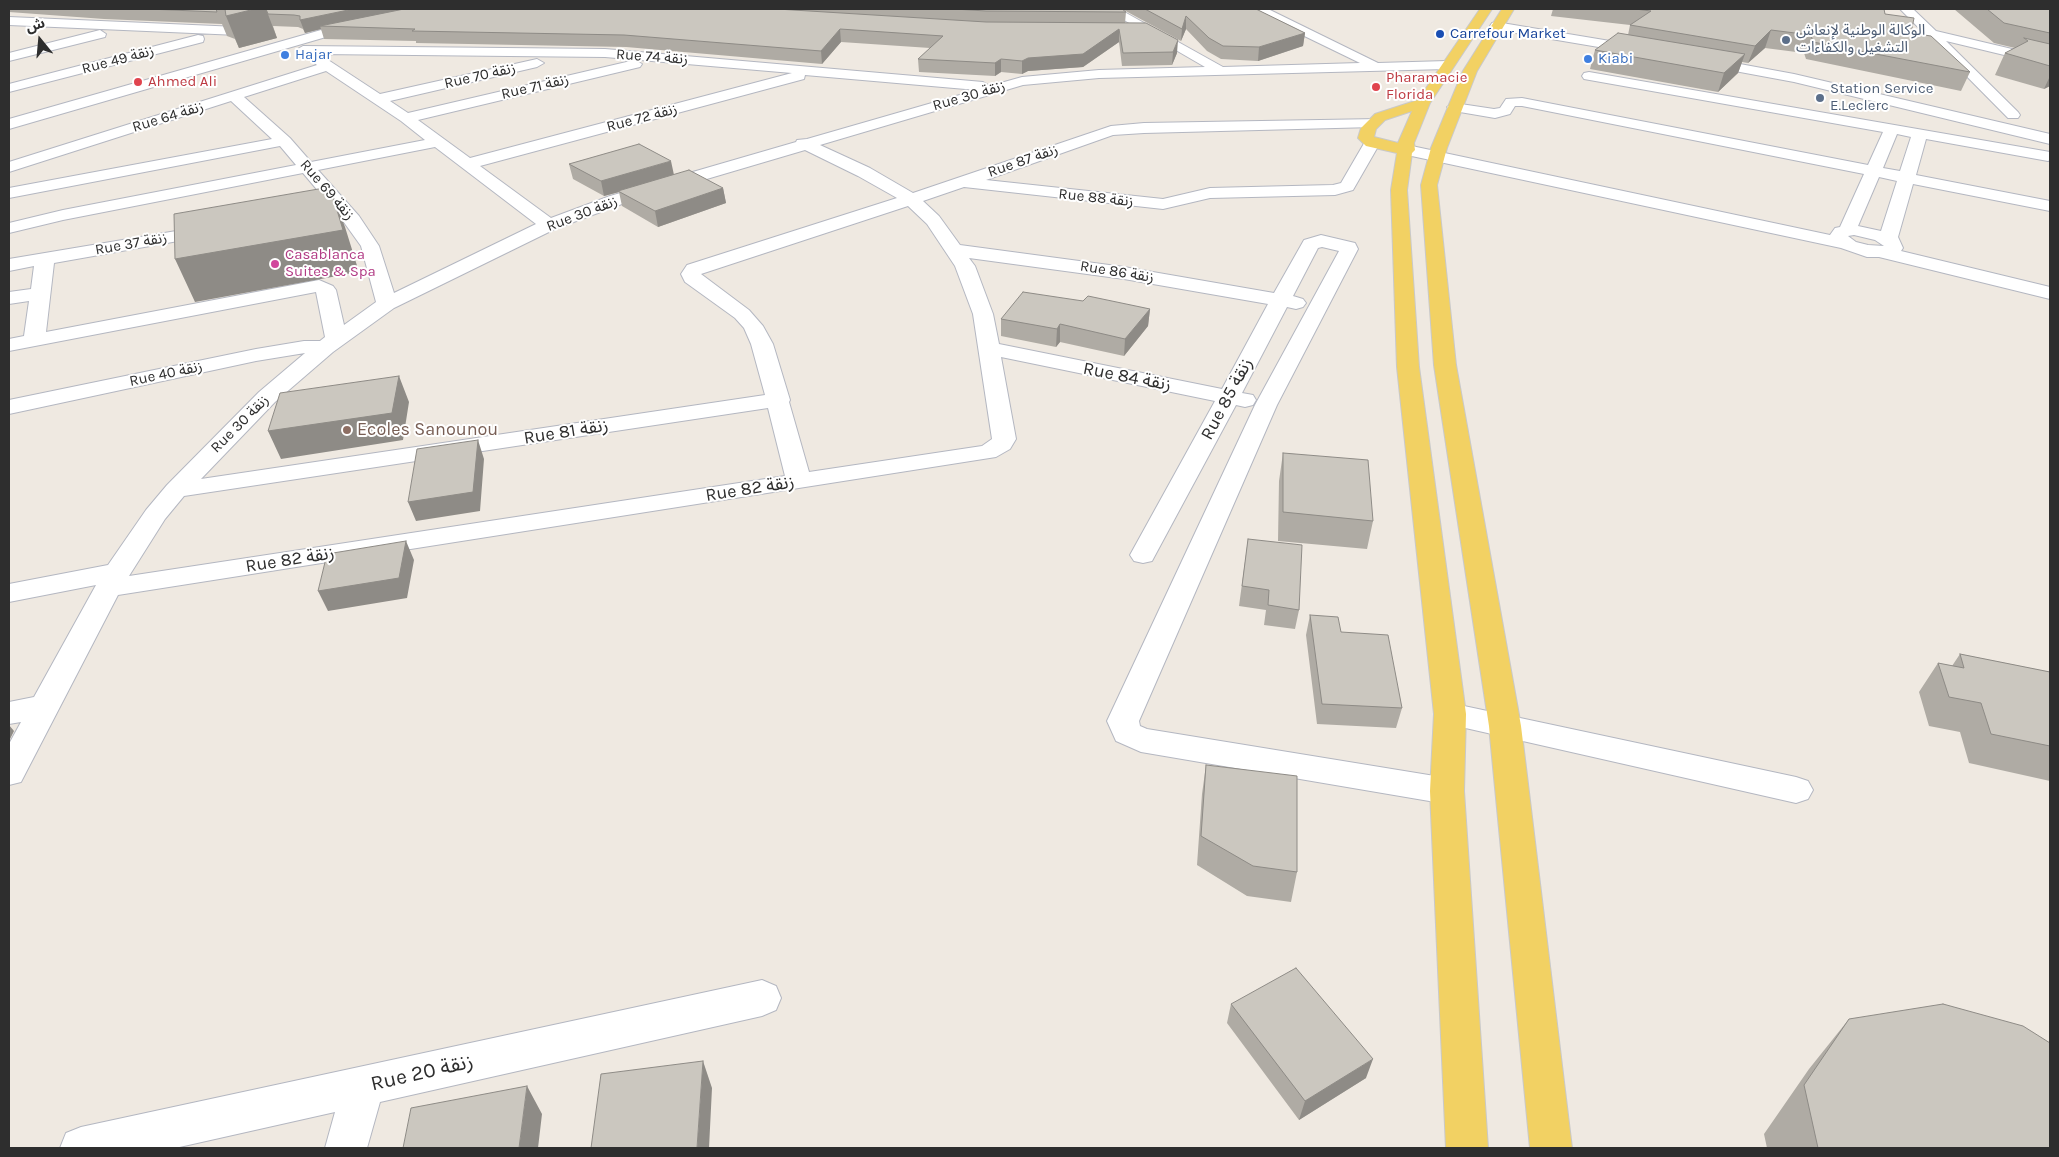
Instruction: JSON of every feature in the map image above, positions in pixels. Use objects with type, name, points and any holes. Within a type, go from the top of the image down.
[{"type":"main road","points":[[1467,1148],[1447,791],[1450,714],[1408,367],[1399,190],[1407,150],[1406,143],[1423,104],[1447,65],[1498,16]]},
{"type":"main road","points":[[1498,16],[1454,107],[1429,184],[1445,365],[1495,675],[1505,726],[1551,1148]]},
{"type":"main road","points":[[1407,150],[1372,143],[1366,138],[1374,122],[1392,112],[1423,104]]},
{"type":"street","points":[[1111,9],[1219,70]]},
{"type":"street","points":[[1259,9],[1376,66]]},
{"type":"street","points":[[1906,9],[2013,115]]},
{"type":"street","points":[[1498,16],[1647,41]]},
{"type":"street","points":[[1498,16],[1658,54]]},
{"type":"street","points":[[9,21],[126,28],[329,32],[297,46],[9,124]]},
{"type":"street","points":[[9,57],[126,28]]},
{"type":"street","points":[[1120,30],[1148,30]]},
{"type":"street","name":"Rue 49 زنقة","points":[[9,88],[227,31]]},
{"type":"street","points":[[1931,34],[2050,62]]},
{"type":"street","points":[[297,46],[406,118],[549,225]]},
{"type":"street","name":"Rue 74 زنقة","points":[[297,46],[582,52],[664,57],[999,87]]},
{"type":"street","name":"Rue 70 زنقة","points":[[377,99],[582,52]]},
{"type":"street","points":[[1939,98],[1784,65],[1690,53],[2050,139]]},
{"type":"street","name":"Rue 71 زنقة","points":[[406,118],[664,57]]},
{"type":"street","name":"Rue 30 زنقة","points":[[9,773],[113,580],[155,515],[176,490],[267,397],[331,343],[387,304],[549,225],[616,200],[803,143],[999,87],[1031,80],[1065,76],[1219,70],[1447,65]]},
{"type":"street","name":"Rue 64 زنقة","points":[[9,167],[328,66]]},
{"type":"street","points":[[1755,70],[1786,94],[1885,116],[2050,145]]},
{"type":"street","name":"Rue 72 زنقة","points":[[467,164],[816,72]]},
{"type":"street","points":[[1590,76],[2050,156]]},
{"type":"street","points":[[9,88],[133,128]]},
{"type":"street","name":"Rue 69 زنقة","points":[[235,97],[284,141],[343,208],[370,246],[387,304]]},
{"type":"street","points":[[1454,107],[1495,114],[1502,113],[1511,102],[1522,102],[2050,206]]},
{"type":"street","points":[[1985,109],[2050,124]]},
{"type":"street","name":"Rue 87 زنقة","points":[[779,400],[762,344],[753,326],[742,314],[692,278],[692,271],[701,266],[961,183],[1111,131],[1144,128],[1374,122]]},
{"type":"street","points":[[1846,237],[1892,128]]},
{"type":"street","points":[[1884,245],[1920,133]]},
{"type":"street","points":[[9,193],[284,141]]},
{"type":"street","points":[[9,228],[63,214],[438,142]]},
{"type":"street","name":"Rue 82 زنقة","points":[[9,593],[113,580],[799,481],[987,452],[1002,444],[1004,439],[983,314],[965,266],[933,220],[910,198],[864,172],[803,143]]},
{"type":"street","name":"Rue 88 زنقة","points":[[922,178],[1163,204],[1210,193],[1327,190],[1347,186],[1372,143]]},
{"type":"street","points":[[1407,150],[1846,237],[1868,232],[1884,245],[2050,293]]},
{"type":"street","points":[[864,172],[902,176]]},
{"type":"street","points":[[285,218],[343,208]]},
{"type":"street","name":"Rue 37 زنقة","points":[[9,265],[227,228]]},
{"type":"street","name":"Rue 85 زنقة","points":[[1143,555],[1311,244],[1322,241],[1349,248],[1319,308]]},
{"type":"street","name":"Rue 86 زنقة","points":[[954,250],[1099,269],[1319,308]]},
{"type":"street","points":[[34,340],[45,258]]},
{"type":"street","points":[[9,345],[319,286],[326,290],[331,343]]},
{"type":"street","points":[[9,298],[40,293]]},
{"type":"street","points":[[1319,308],[1266,405],[1123,721],[1124,727],[1132,737],[1141,740],[1447,791]]},
{"type":"street","name":"Rue 40 زنقة","points":[[9,407],[276,352],[331,343]]},
{"type":"street","name":"Rue 84 زنقة","points":[[988,348],[1266,405]]},
{"type":"street","points":[[779,400],[799,481]]},
{"type":"street","name":"Rue 81 زنقة","points":[[176,490],[779,400]]},
{"type":"street","points":[[9,713],[43,707]]},
{"type":"street","points":[[1450,714],[1796,790]]},
{"type":"street","name":"Rue 20 زنقة","points":[[81,1148],[762,998]]},
{"type":"street","points":[[346,1148],[364,1086]]},
{"type":"building","points":[[148,9],[216,9],[217,12]]},
{"type":"building","points":[[225,9],[255,9],[226,16]]},
{"type":"building","points":[[266,9],[353,9],[300,20],[300,16],[268,14]]},
{"type":"building","points":[[404,9],[777,9],[986,22],[1146,23],[1178,40],[1173,52],[1123,53],[1119,29],[1083,54],[1028,58],[1022,61],[1001,59],[995,63],[918,59],[943,36],[840,29],[821,51],[624,35],[412,31],[415,29],[320,26]]},
{"type":"building","points":[[954,9],[1122,9],[1126,12],[986,11]]},
{"type":"building","points":[[1145,9],[1256,9],[1305,33],[1259,47],[1223,46],[1209,38],[1186,16],[1182,29]]},
{"type":"building","points":[[1635,9],[1884,9],[1885,14],[1914,18],[1911,33],[1931,36],[1970,72],[1813,42],[1811,35],[1771,30],[1755,46],[1630,25],[1651,11]]},
{"type":"building","points":[[1987,9],[2050,9],[2050,33],[2004,23]]},
{"type":"building","points":[[1618,33],[1745,54],[1724,73],[1595,50]]},
{"type":"building","points":[[2024,38],[2050,44],[2050,66],[2005,53],[2028,41]]},
{"type":"building","points":[[639,144],[671,161],[601,181],[569,164]]},
{"type":"building","points":[[689,170],[723,188],[655,211],[618,191]]},
{"type":"building","points":[[330,187],[343,230],[175,259],[174,214]]},
{"type":"building","points":[[1023,292],[1083,301],[1088,296],[1150,309],[1125,339],[1060,324],[1057,329],[1001,319]]},
{"type":"building","points":[[399,376],[392,413],[268,431],[280,393]]},
{"type":"building","points":[[478,440],[473,492],[408,502],[417,449]]},
{"type":"building","points":[[1283,453],[1368,460],[1373,521],[1283,512]]},
{"type":"building","points":[[1248,539],[1302,545],[1299,610],[1268,605],[1269,590],[1242,586]]},
{"type":"building","points":[[406,541],[399,578],[318,591],[327,554]]},
{"type":"building","points":[[1310,615],[1338,617],[1341,632],[1388,635],[1402,708],[1322,704]]},
{"type":"building","points":[[1960,654],[2050,672],[2050,746],[1991,734],[1981,703],[1949,697],[1938,663],[1964,668]]},
{"type":"building","points":[[1206,765],[1297,776],[1297,872],[1253,866],[1201,836]]},
{"type":"building","points":[[1296,968],[1373,1059],[1305,1101],[1231,1004]]},
{"type":"building","points":[[1943,1004],[2023,1026],[2050,1043],[2050,1148],[1818,1148],[1804,1085],[1849,1019]]},
{"type":"building","points":[[703,1061],[697,1148],[591,1148],[601,1074]]},
{"type":"building","points":[[527,1086],[519,1148],[403,1148],[411,1108]]},
{"type":"place","name":"Carrefour Market","points":[[1440,34]]},
{"type":"place","name":"الوكالة الوطنية لإنعاش التشغيل والكفاءات","points":[[1786,40]]},
{"type":"place","name":"Hajar","points":[[285,55]]},
{"type":"place","name":"Kiabi","points":[[1588,59]]},
{"type":"place","name":"Ahmed Ali","points":[[138,82]]},
{"type":"place","name":"Pharamacie Florida","points":[[1376,87]]},
{"type":"place","name":"Station Service E.Leclerc","points":[[1820,98]]},
{"type":"place","name":"Casablanca Suites & Spa","points":[[275,264]]},
{"type":"place","name":"Ecoles Sanounou","points":[[347,430]]}]
